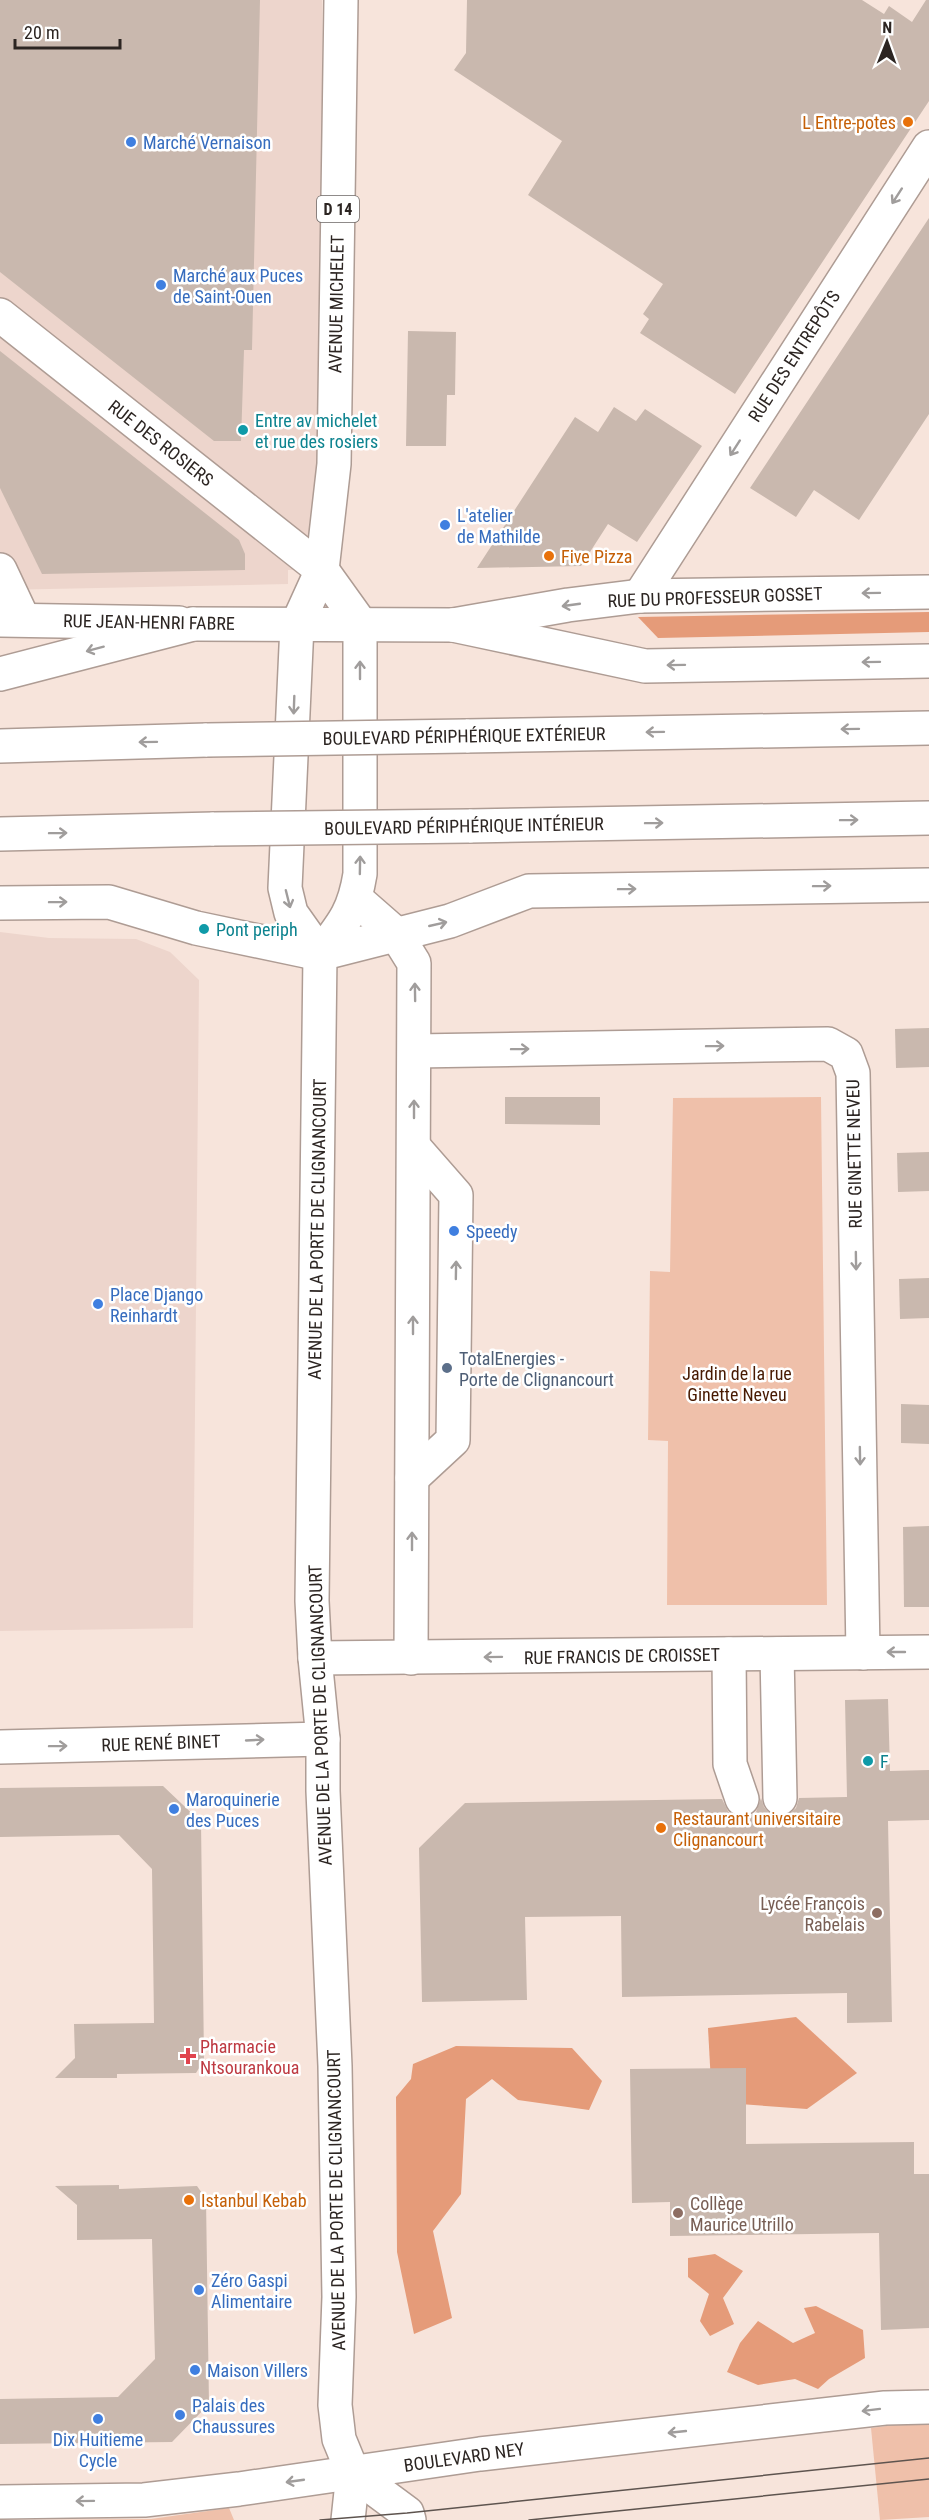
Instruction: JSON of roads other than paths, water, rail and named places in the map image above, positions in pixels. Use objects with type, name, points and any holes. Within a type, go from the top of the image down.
[{"type":"main road","name":"AVENUE MICHELET","points":[[322,570],[334,464],[341,0]]},
{"type":"main road","name":"RUE DES ENTREPÔTS","points":[[640,596],[929,147]]},
{"type":"main road","name":"RUE DES ROSIERS","points":[[0,315],[322,570]]},
{"type":"main road","points":[[322,570],[360,623],[360,874],[356,899],[347,917],[320,954],[291,913],[285,888],[297,625],[322,570]]},
{"type":"main road","points":[[1,572],[12,620]]},
{"type":"main road","name":"RUE DU PROFESSEUR GOSSET","points":[[360,623],[453,625],[567,605],[640,596],[929,592]]},
{"type":"main road","name":"RUE JEAN-HENRI FABRE","points":[[12,620],[297,625],[360,623]]},
{"type":"main road","points":[[0,674],[193,624]]},
{"type":"main road","points":[[453,625],[645,666],[929,661]]},
{"type":"main road","name":"BOULEVARD PÉRIPHÉRIQUE EXTÉRIEUR","points":[[0,746],[929,728]]},
{"type":"main road","name":"BOULEVARD PÉRIPHÉRIQUE INTÉRIEUR","points":[[0,834],[929,818]]},
{"type":"main road","points":[[0,903],[109,902],[196,928],[320,954],[450,921],[529,891],[929,885]]},
{"type":"main road","points":[[356,899],[396,934],[414,963],[411,1658]]},
{"type":"main road","name":"AVENUE DE LA PORTE DE CLIGNANCOURT","points":[[320,954],[312,1601],[323,1739],[323,1791],[335,2078],[339,2297],[335,2405],[339,2439],[353,2473]]},
{"type":"main road","name":"RUE GINETTE NEVEU","points":[[415,1051],[828,1044],[846,1054],[853,1073],[863,1653]]},
{"type":"main road","points":[[412,1478],[453,1440],[456,1195],[414,1147]]},
{"type":"main road","points":[[412,1384],[455,1346]]},
{"type":"main road","points":[[412,1422],[454,1390]]},
{"type":"main road","name":"RUE FRANCIS DE CROISSET","points":[[315,1658],[929,1652]]},
{"type":"main road","points":[[729,1654],[730,1764],[742,1799]]},
{"type":"main road","points":[[777,1654],[780,1798]]},
{"type":"main road","name":"RUE RENÉ BINET","points":[[0,1747],[323,1739]]},
{"type":"main road","name":"BOULEVARD NEY","points":[[0,2502],[144,2500],[503,2451],[885,2408],[929,2407]]},
{"type":"main road","points":[[348,2520],[353,2473]]},
{"type":"main road","points":[[353,2473],[406,2513],[409,2520]]},
{"type":"tram line","points":[[320,2520],[407,2513],[929,2458]]},
{"type":"tram line","points":[[529,2520],[929,2479]]},
{"type":"place","name":"L Entre-potes","points":[[908,122]]},
{"type":"place","name":"Marché Vernaison","points":[[131,142]]},
{"type":"place","name":"Marché aux Puces de Saint-Ouen","points":[[161,285]]},
{"type":"place","name":"Entre av michelet et rue des rosiers","points":[[243,430]]},
{"type":"place","name":"L'atelier de Mathilde","points":[[445,525]]},
{"type":"place","name":"Five Pizza","points":[[549,556]]},
{"type":"place","name":"Pont periph","points":[[204,929]]},
{"type":"place","name":"Speedy","points":[[454,1231]]},
{"type":"place","name":"Place Django Reinhardt","points":[[98,1304]]},
{"type":"place","name":"TotalEnergies - Porte de Clignancourt","points":[[447,1368]]},
{"type":"place","name":"F","points":[[868,1761]]},
{"type":"place","name":"Maroquinerie des Puces","points":[[174,1809]]},
{"type":"place","name":"Restaurant universitaire Clignancourt","points":[[661,1828]]},
{"type":"place","name":"Lycée François Rabelais","points":[[877,1913]]},
{"type":"place","name":"Pharmacie Ntsourankoua","points":[[188,2056]]},
{"type":"place","name":"Istanbul Kebab","points":[[189,2200]]},
{"type":"place","name":"Collège Maurice Utrillo","points":[[678,2213]]},
{"type":"place","name":"Zéro Gaspi Alimentaire","points":[[199,2290]]},
{"type":"place","name":"Maison Villers","points":[[195,2370]]},
{"type":"place","name":"Palais des Chaussures","points":[[180,2415]]},
{"type":"place","name":"Dix Huitieme Cycle","points":[[98,2419]]},
{"type":"park label","name":"Jardin de la rue Ginette Neveu","points":[[737,1383]]}]
